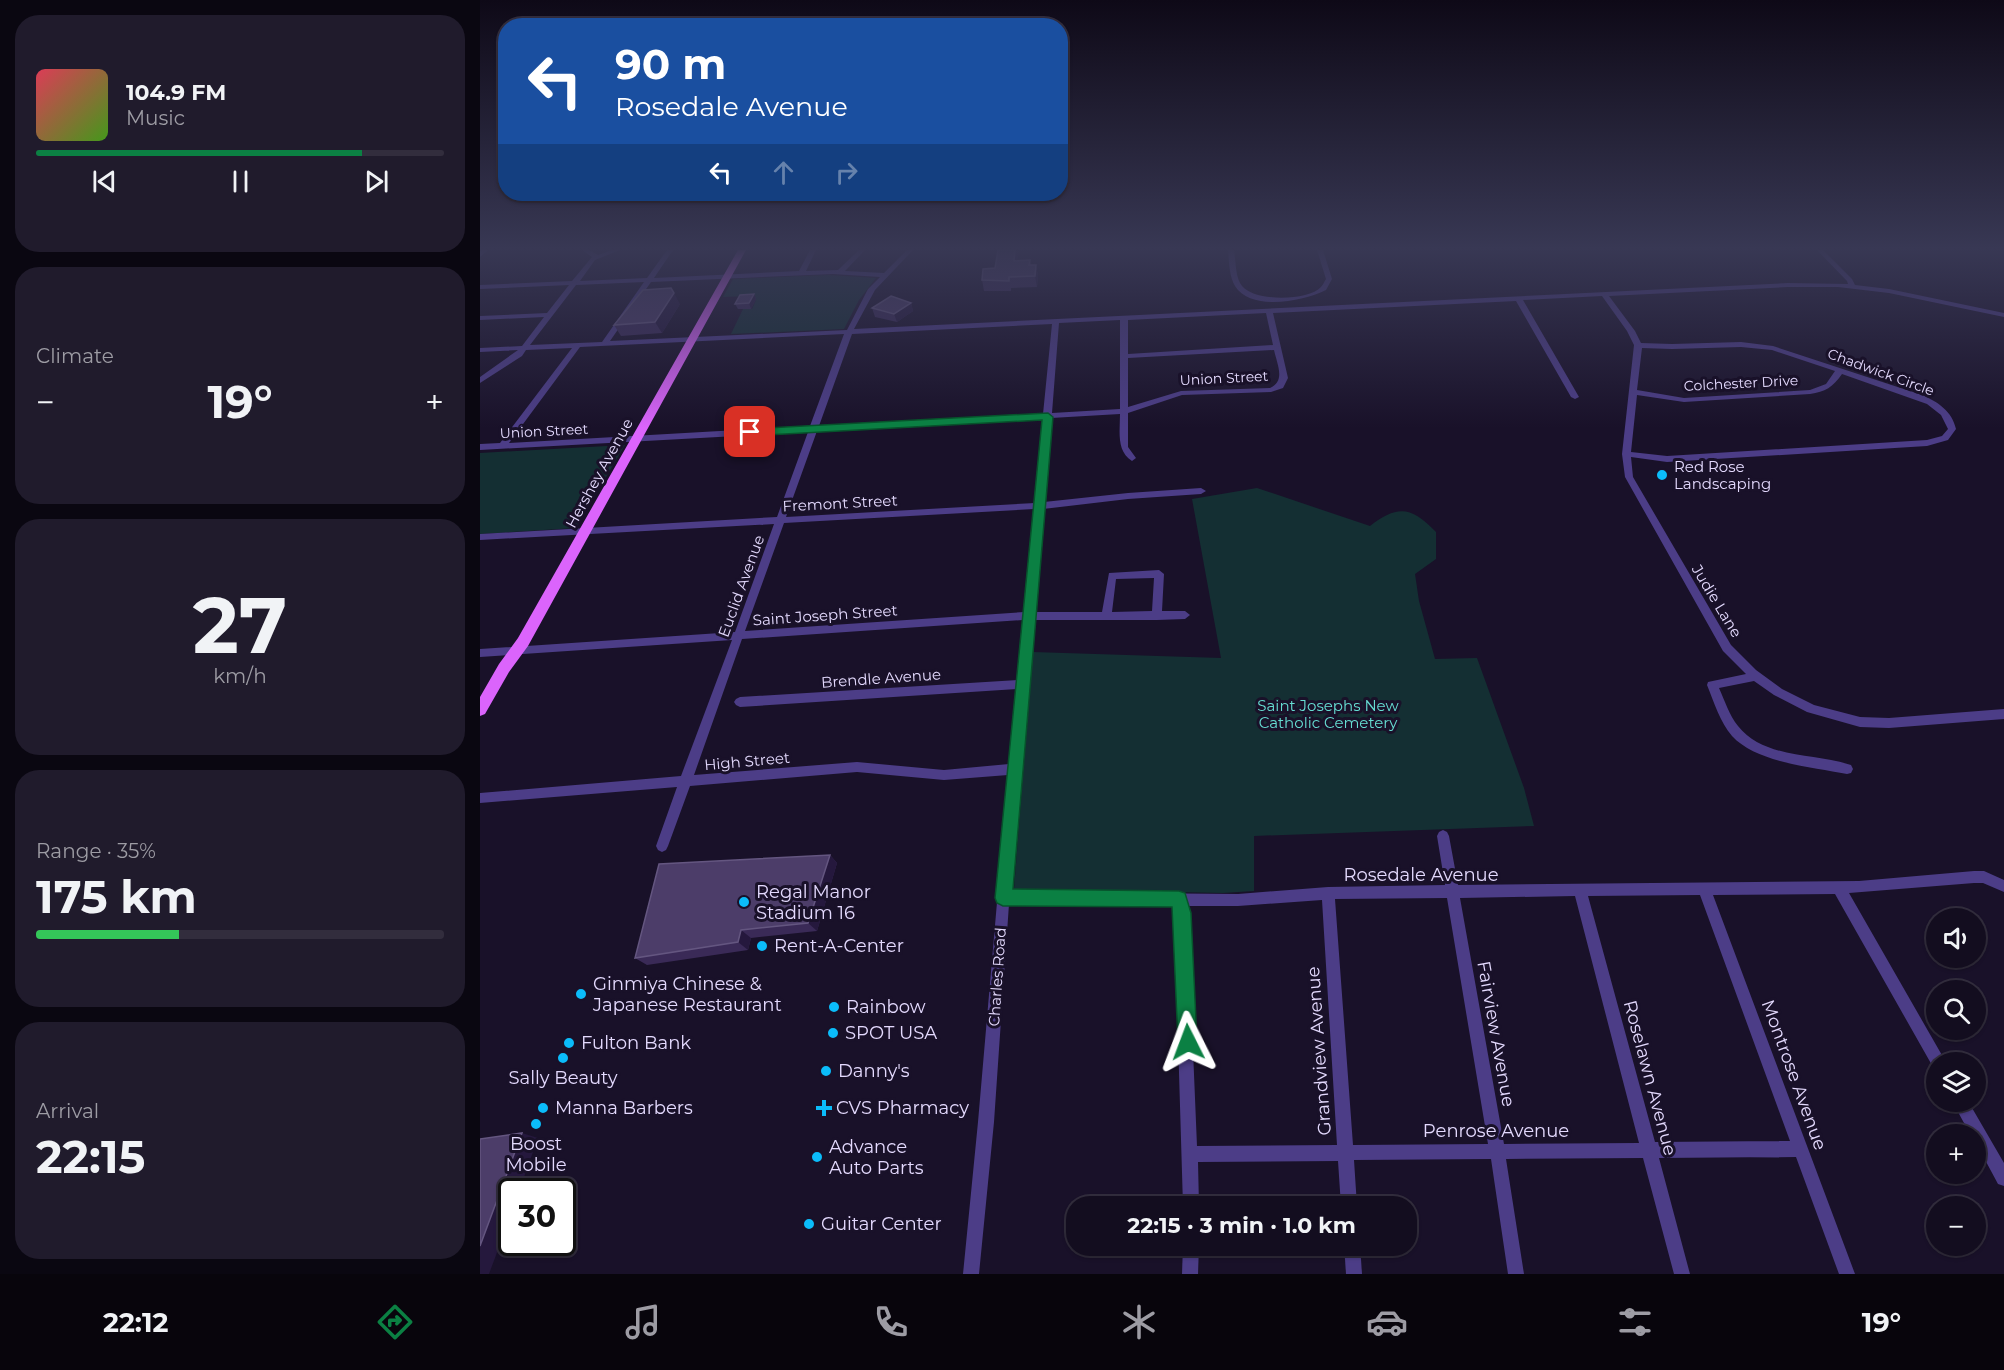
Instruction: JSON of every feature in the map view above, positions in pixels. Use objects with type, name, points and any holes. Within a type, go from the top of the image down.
[{"type":"main road","name":"Hershey Avenue","points":[[480,710],[584,533],[709,309]]},
{"type":"street","points":[[480,381],[514,359],[553,309]]},
{"type":"street","points":[[604,344],[628,309]]},
{"type":"street","name":"Euclid Avenue","points":[[662,846],[849,332],[860,309]]},
{"type":"street","points":[[480,350],[1278,309]]},
{"type":"street","points":[[1525,309],[1575,398]]},
{"type":"street","points":[[1615,309],[1638,345]]},
{"type":"street","points":[[1980,309],[2004,315]]},
{"type":"street","name":"Union Street","points":[[480,447],[1048,417],[1125,411],[1181,393],[1276,388],[1283,383],[1284,378],[1269,310]]},
{"type":"street","points":[[480,318],[549,315]]},
{"type":"street","points":[[1124,317],[1124,447],[1132,458]]},
{"type":"street","name":"Charles Road","points":[[971,1274],[1056,321]]},
{"type":"street","name":"Chadwick Circle","points":[[1626,454],[1667,459],[1927,443],[1940,441],[1951,432],[1950,421],[1933,404],[1910,393],[1756,345],[1671,348],[1638,345]]},
{"type":"street","name":"Judie Lane","points":[[1638,345],[1626,454],[1627,473],[1727,648],[1756,676],[1778,692],[1811,709],[1860,722],[1889,723],[2004,714]]},
{"type":"street","points":[[502,446],[577,346]]},
{"type":"street","points":[[1125,356],[1278,347]]},
{"type":"street","name":"Colchester Drive","points":[[1633,392],[1678,400],[1818,392],[1832,384],[1840,370]]},
{"type":"street","name":"Fremont Street","points":[[480,537],[1039,506],[1201,491]]},
{"type":"street","points":[[1106,617],[1112,576],[1159,574],[1157,616]]},
{"type":"street","name":"Saint Joseph Street","points":[[480,653],[1029,616],[1185,615]]},
{"type":"street","points":[[1756,676],[1712,685],[1735,731],[1749,744],[1764,750],[1847,769]]},
{"type":"street","name":"Brendle Avenue","points":[[740,702],[1024,684]]},
{"type":"street","name":"High Street","points":[[480,798],[857,767],[944,775],[1015,770]]},
{"type":"street","name":"Fairview Avenue","points":[[1443,836],[1516,1274]]},
{"type":"street","name":"Rosedale Avenue","points":[[1003,898],[1238,900],[1328,893],[1705,890],[1839,887],[1974,877],[1984,877],[2004,886]]},
{"type":"street","points":[[1839,887],[1932,1052]]},
{"type":"street","name":"Montrose Avenue","points":[[1705,890],[1847,1274]]},
{"type":"street","name":"Roselawn Avenue","points":[[1580,892],[1682,1274]]},
{"type":"street","name":"Grandview Avenue","points":[[1328,893],[1348,1196]]},
{"type":"street","points":[[1179,899],[1182,913],[1192,1154],[1191,1196]]},
{"type":"street","points":[[1966,1112],[2004,1178]]},
{"type":"street","name":"Penrose Avenue","points":[[1192,1154],[1800,1149]]},
{"type":"street","points":[[1190,1274],[1191,1256]]},
{"type":"street","points":[[1353,1256],[1354,1274]]},
{"type":"green space","points":[[743,309],[854,309],[844,329],[731,334]]},
{"type":"green space","points":[[625,445],[576,528],[480,534],[480,453]]},
{"type":"green space","name":"Saint Josephs New Catholic Cemetery","points":[[1257,488],[1370,526],[1389,514],[1404,511],[1419,517],[1436,532],[1436,559],[1415,574],[1419,601],[1435,659],[1477,658],[1524,788],[1534,826],[1254,836],[1254,891],[1223,893],[1014,889],[1033,652],[1221,658],[1192,499]]},
{"type":"building","points":[[627,309],[663,309],[655,322],[614,325]]},
{"type":"building","points":[[877,309],[901,309],[894,314]]},
{"type":"building","name":"Regal Manor Stadium 16","points":[[830,855],[808,923],[741,930],[738,942],[635,958],[659,864]]},
{"type":"building","points":[[522,1133],[505,1178],[498,1178],[498,1198],[480,1246],[480,1139]]},
{"type":"place","name":"Red Rose Landscaping","points":[[1662,475]]},
{"type":"place","name":"Regal Manor Stadium 16","points":[[744,902]]},
{"type":"place","name":"Rent-A-Center","points":[[762,946]]},
{"type":"place","name":"Ginmiya Chinese & Japanese Restaurant","points":[[581,994]]},
{"type":"place","name":"Rainbow","points":[[834,1007]]},
{"type":"place","name":"SPOT USA","points":[[833,1033]]},
{"type":"place","name":"Fulton Bank","points":[[569,1043]]},
{"type":"place","name":"Sally Beauty","points":[[563,1058]]},
{"type":"place","name":"Danny's","points":[[826,1071]]},
{"type":"place","name":"Manna Barbers","points":[[543,1108]]},
{"type":"place","name":"CVS Pharmacy","points":[[824,1108]]},
{"type":"place","name":"Boost Mobile","points":[[536,1124]]},
{"type":"place","name":"Advance Auto Parts","points":[[817,1157]]},
{"type":"place","name":"Guitar Center","points":[[809,1224]]},
{"type":"route","points":[[750,432],[1048,417],[1003,898],[1179,899],[1182,913],[1188,1042]]}]
